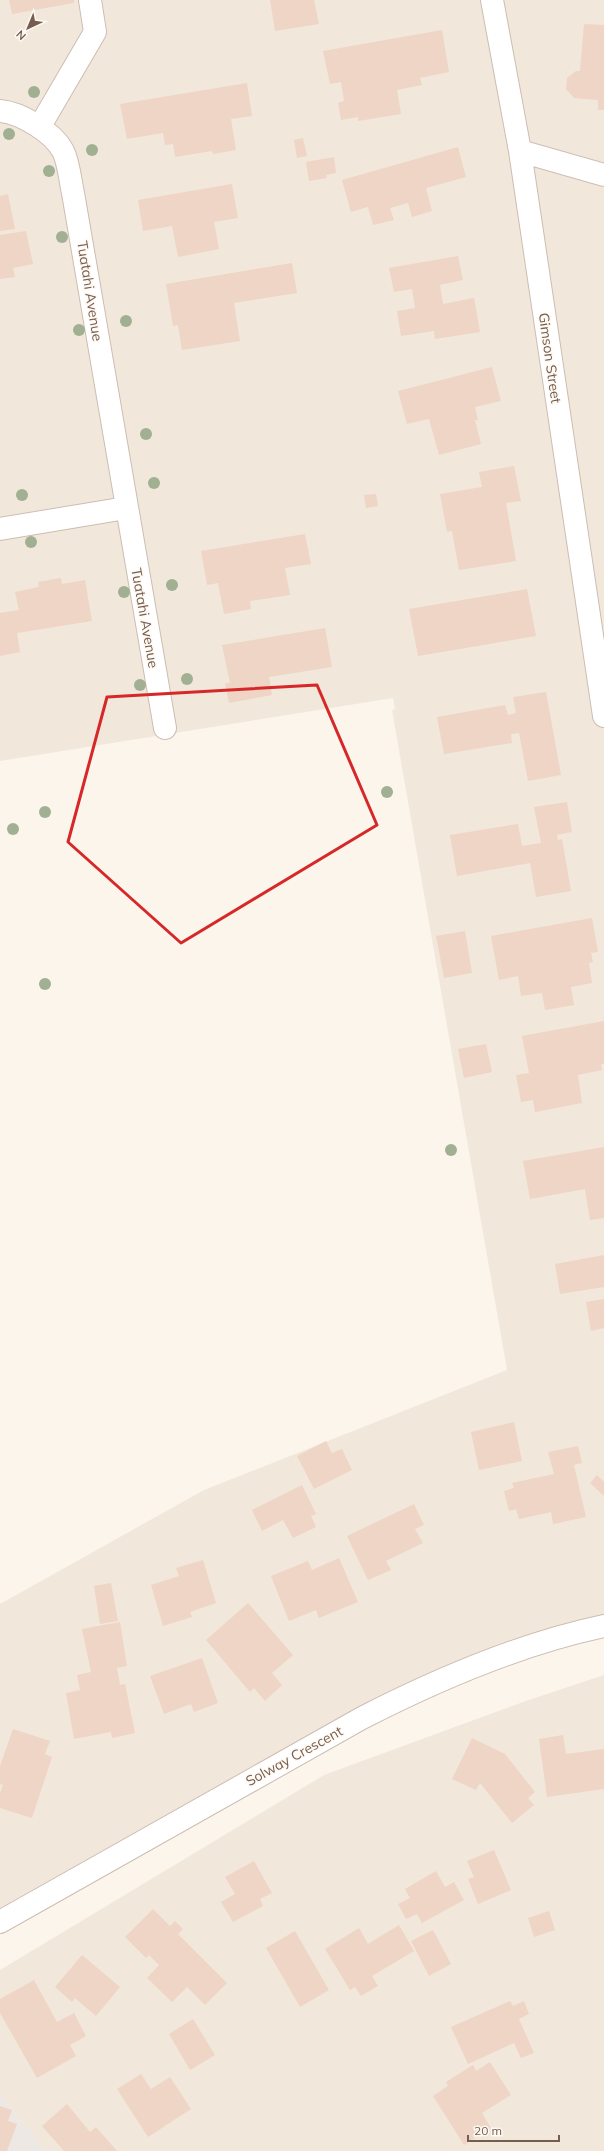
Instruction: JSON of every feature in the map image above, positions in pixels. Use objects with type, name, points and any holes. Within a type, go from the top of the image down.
[{"type":"street","points":[[40,126],[95,32],[90,0]]},
{"type":"street","name":"Gimson Street","points":[[492,0],[520,151],[604,716]]},
{"type":"street","name":"Tuatahi Avenue","points":[[0,111],[10,112],[40,126],[62,151],[73,193],[165,728]]},
{"type":"street","points":[[520,151],[604,175]]},
{"type":"street","points":[[0,529],[126,508]]},
{"type":"street","name":"Solway Crescent","points":[[0,1922],[334,1734],[400,1699],[490,1660],[544,1642],[604,1626]]},
{"type":"highlighted area","points":[[317,685],[377,825],[181,943],[68,842],[107,697]]},
{"type":"shaded area","points":[[0,0],[604,0],[604,1626],[491,1660],[0,1922],[0,1604],[204,1490],[507,1370],[392,710],[395,709],[393,698],[0,761]]},
{"type":"shaded area","points":[[604,1675],[604,2151],[46,2151],[0,2094],[0,1970],[324,1775],[526,1701]]},
{"type":"shaded area","points":[[0,2094],[46,2151],[0,2151]]},
{"type":"building","points":[[9,0],[74,0],[74,3],[12,14]]},
{"type":"building","points":[[270,0],[314,0],[319,24],[275,31]]},
{"type":"building","points":[[584,24],[604,25],[604,110],[598,110],[598,100],[574,98],[566,89],[567,78],[576,71],[580,71]]},
{"type":"building","points":[[442,30],[449,72],[420,78],[422,85],[397,90],[401,114],[358,121],[358,117],[341,120],[338,103],[344,101],[341,82],[330,84],[323,51]]},
{"type":"building","points":[[247,83],[252,116],[231,119],[236,150],[213,154],[212,151],[175,157],[173,144],[165,145],[163,133],[127,139],[120,104]]},
{"type":"building","points":[[303,138],[307,156],[297,158],[294,140]]},
{"type":"building","points":[[458,147],[466,177],[426,188],[432,211],[412,217],[408,203],[390,208],[394,220],[373,225],[368,207],[351,212],[342,180]]},
{"type":"building","points":[[334,157],[336,173],[326,175],[327,178],[309,181],[306,162]]},
{"type":"building","points":[[232,184],[238,218],[214,222],[219,249],[178,257],[172,226],[143,231],[138,200]]},
{"type":"building","points":[[8,194],[15,229],[0,231],[0,196]]},
{"type":"building","points":[[26,231],[33,264],[13,268],[15,277],[0,279],[0,235]]},
{"type":"building","points":[[458,256],[463,280],[440,285],[443,304],[474,298],[480,332],[435,339],[434,331],[401,336],[397,311],[415,308],[412,289],[394,292],[389,268]]},
{"type":"building","points":[[292,263],[297,293],[234,303],[240,341],[182,350],[178,325],[173,326],[166,284]]},
{"type":"building","points":[[492,367],[501,401],[475,407],[478,420],[475,420],[481,444],[439,455],[429,419],[407,424],[398,391]]},
{"type":"building","points":[[514,466],[521,501],[506,503],[516,561],[459,570],[452,531],[447,532],[440,494],[482,487],[479,472]]},
{"type":"building","points":[[376,494],[378,506],[366,508],[364,495]]},
{"type":"building","points":[[305,534],[311,564],[285,568],[290,595],[250,601],[251,609],[224,614],[218,583],[207,585],[201,551]]},
{"type":"building","points":[[61,578],[62,584],[85,580],[92,621],[17,633],[20,652],[0,656],[0,613],[19,610],[15,592],[39,587],[38,582]]},
{"type":"building","points":[[527,589],[536,636],[418,656],[409,609]]},
{"type":"building","points":[[325,628],[332,667],[269,677],[272,695],[229,703],[225,683],[230,683],[222,645]]},
{"type":"building","points":[[546,692],[561,775],[528,781],[519,733],[511,734],[512,743],[444,754],[437,717],[505,705],[508,715],[516,713],[513,697]]},
{"type":"building","points":[[567,802],[572,832],[557,835],[558,840],[562,839],[571,891],[536,897],[530,863],[457,876],[450,835],[518,824],[522,846],[541,843],[534,807]]},
{"type":"building","points":[[592,918],[598,952],[591,953],[593,962],[589,963],[592,983],[571,987],[574,1005],[545,1010],[542,993],[521,996],[518,976],[499,980],[491,936]]},
{"type":"building","points":[[465,931],[472,973],[444,978],[436,936]]},
{"type":"building","points":[[604,1021],[604,1064],[601,1064],[602,1070],[578,1075],[582,1103],[535,1112],[533,1100],[521,1102],[516,1075],[529,1073],[522,1036]]},
{"type":"building","points":[[486,1044],[492,1072],[464,1078],[458,1049]]},
{"type":"building","points":[[604,1147],[604,1218],[590,1220],[585,1189],[530,1199],[523,1161]]},
{"type":"building","points":[[604,1255],[604,1287],[560,1294],[555,1264]]},
{"type":"building","points":[[604,1299],[604,1328],[591,1331],[586,1302]]},
{"type":"building","points":[[514,1422],[522,1461],[479,1470],[471,1432]]},
{"type":"building","points":[[326,1441],[332,1453],[342,1449],[352,1470],[314,1489],[297,1456]]},
{"type":"building","points":[[578,1446],[582,1463],[574,1465],[586,1517],[553,1524],[551,1512],[519,1519],[516,1509],[509,1511],[504,1491],[514,1488],[512,1483],[554,1474],[548,1452]]},
{"type":"building","points":[[597,1475],[604,1482],[604,1496],[590,1483]]},
{"type":"building","points":[[302,1485],[316,1514],[311,1516],[316,1527],[293,1538],[283,1520],[262,1531],[252,1510]]},
{"type":"building","points":[[414,1504],[424,1525],[415,1529],[423,1543],[386,1561],[391,1570],[368,1580],[347,1536]]},
{"type":"building","points":[[339,1558],[358,1602],[319,1618],[316,1610],[289,1621],[271,1576],[308,1561],[312,1570]]},
{"type":"building","points":[[203,1560],[216,1603],[190,1612],[192,1617],[163,1626],[151,1585],[179,1576],[176,1568]]},
{"type":"building","points":[[111,1583],[118,1621],[100,1624],[94,1586]]},
{"type":"building","points":[[248,1603],[293,1655],[272,1673],[282,1685],[265,1701],[254,1688],[250,1692],[206,1640]]},
{"type":"building","points":[[120,1622],[127,1666],[117,1668],[120,1685],[125,1684],[135,1733],[112,1738],[111,1732],[74,1739],[66,1693],[80,1690],[77,1675],[91,1672],[82,1629]]},
{"type":"building","points":[[202,1658],[218,1703],[194,1712],[191,1704],[164,1714],[150,1676]]},
{"type":"building","points":[[13,1729],[50,1741],[45,1754],[52,1757],[32,1818],[0,1808],[0,1793],[3,1785],[0,1784],[0,1766]]},
{"type":"building","points":[[563,1735],[566,1754],[604,1749],[604,1789],[547,1797],[539,1739]]},
{"type":"building","points":[[472,1738],[505,1754],[535,1792],[528,1798],[534,1805],[512,1823],[480,1783],[476,1790],[452,1779]]},
{"type":"building","points":[[494,1850],[511,1890],[478,1904],[468,1879],[474,1877],[467,1861]]},
{"type":"building","points":[[254,1861],[272,1893],[260,1899],[263,1906],[233,1922],[221,1902],[235,1894],[225,1877]]},
{"type":"building","points":[[436,1871],[445,1887],[454,1882],[464,1900],[422,1923],[417,1914],[406,1919],[398,1904],[410,1898],[405,1889]]},
{"type":"building","points":[[153,1909],[170,1926],[175,1921],[183,1929],[178,1934],[227,1983],[205,2005],[187,1987],[172,2002],[147,1978],[159,1965],[149,1955],[146,1958],[125,1937]]},
{"type":"building","points":[[549,1911],[555,1930],[534,1937],[528,1918]]},
{"type":"building","points":[[399,1925],[414,1951],[372,1976],[378,1986],[361,1996],[355,1987],[350,1990],[325,1949],[359,1928],[368,1944]]},
{"type":"building","points":[[433,1930],[451,1964],[429,1976],[411,1941]]},
{"type":"building","points":[[295,1931],[329,1990],[300,2007],[266,1948]]},
{"type":"building","points":[[82,1955],[120,1987],[96,2016],[75,1998],[72,2002],[55,1987]]},
{"type":"building","points":[[34,1980],[57,2022],[74,2013],[86,2036],[70,2045],[76,2056],[37,2078],[0,2013],[0,1999]]},
{"type":"building","points":[[510,2001],[513,2006],[524,2001],[529,2014],[519,2019],[534,2053],[521,2058],[514,2043],[468,2064],[451,2027]]},
{"type":"building","points":[[193,2019],[215,2055],[190,2070],[169,2034]]},
{"type":"building","points":[[490,2062],[511,2095],[482,2113],[491,2128],[464,2145],[433,2096],[448,2086],[446,2082],[473,2065],[476,2071]]},
{"type":"building","points":[[141,2074],[151,2089],[170,2077],[191,2109],[148,2137],[117,2089]]},
{"type":"building","points":[[67,2104],[90,2132],[96,2127],[117,2151],[64,2151],[42,2126]]},
{"type":"building","points":[[0,2106],[12,2110],[8,2121],[17,2124],[7,2151],[0,2151]]}]
